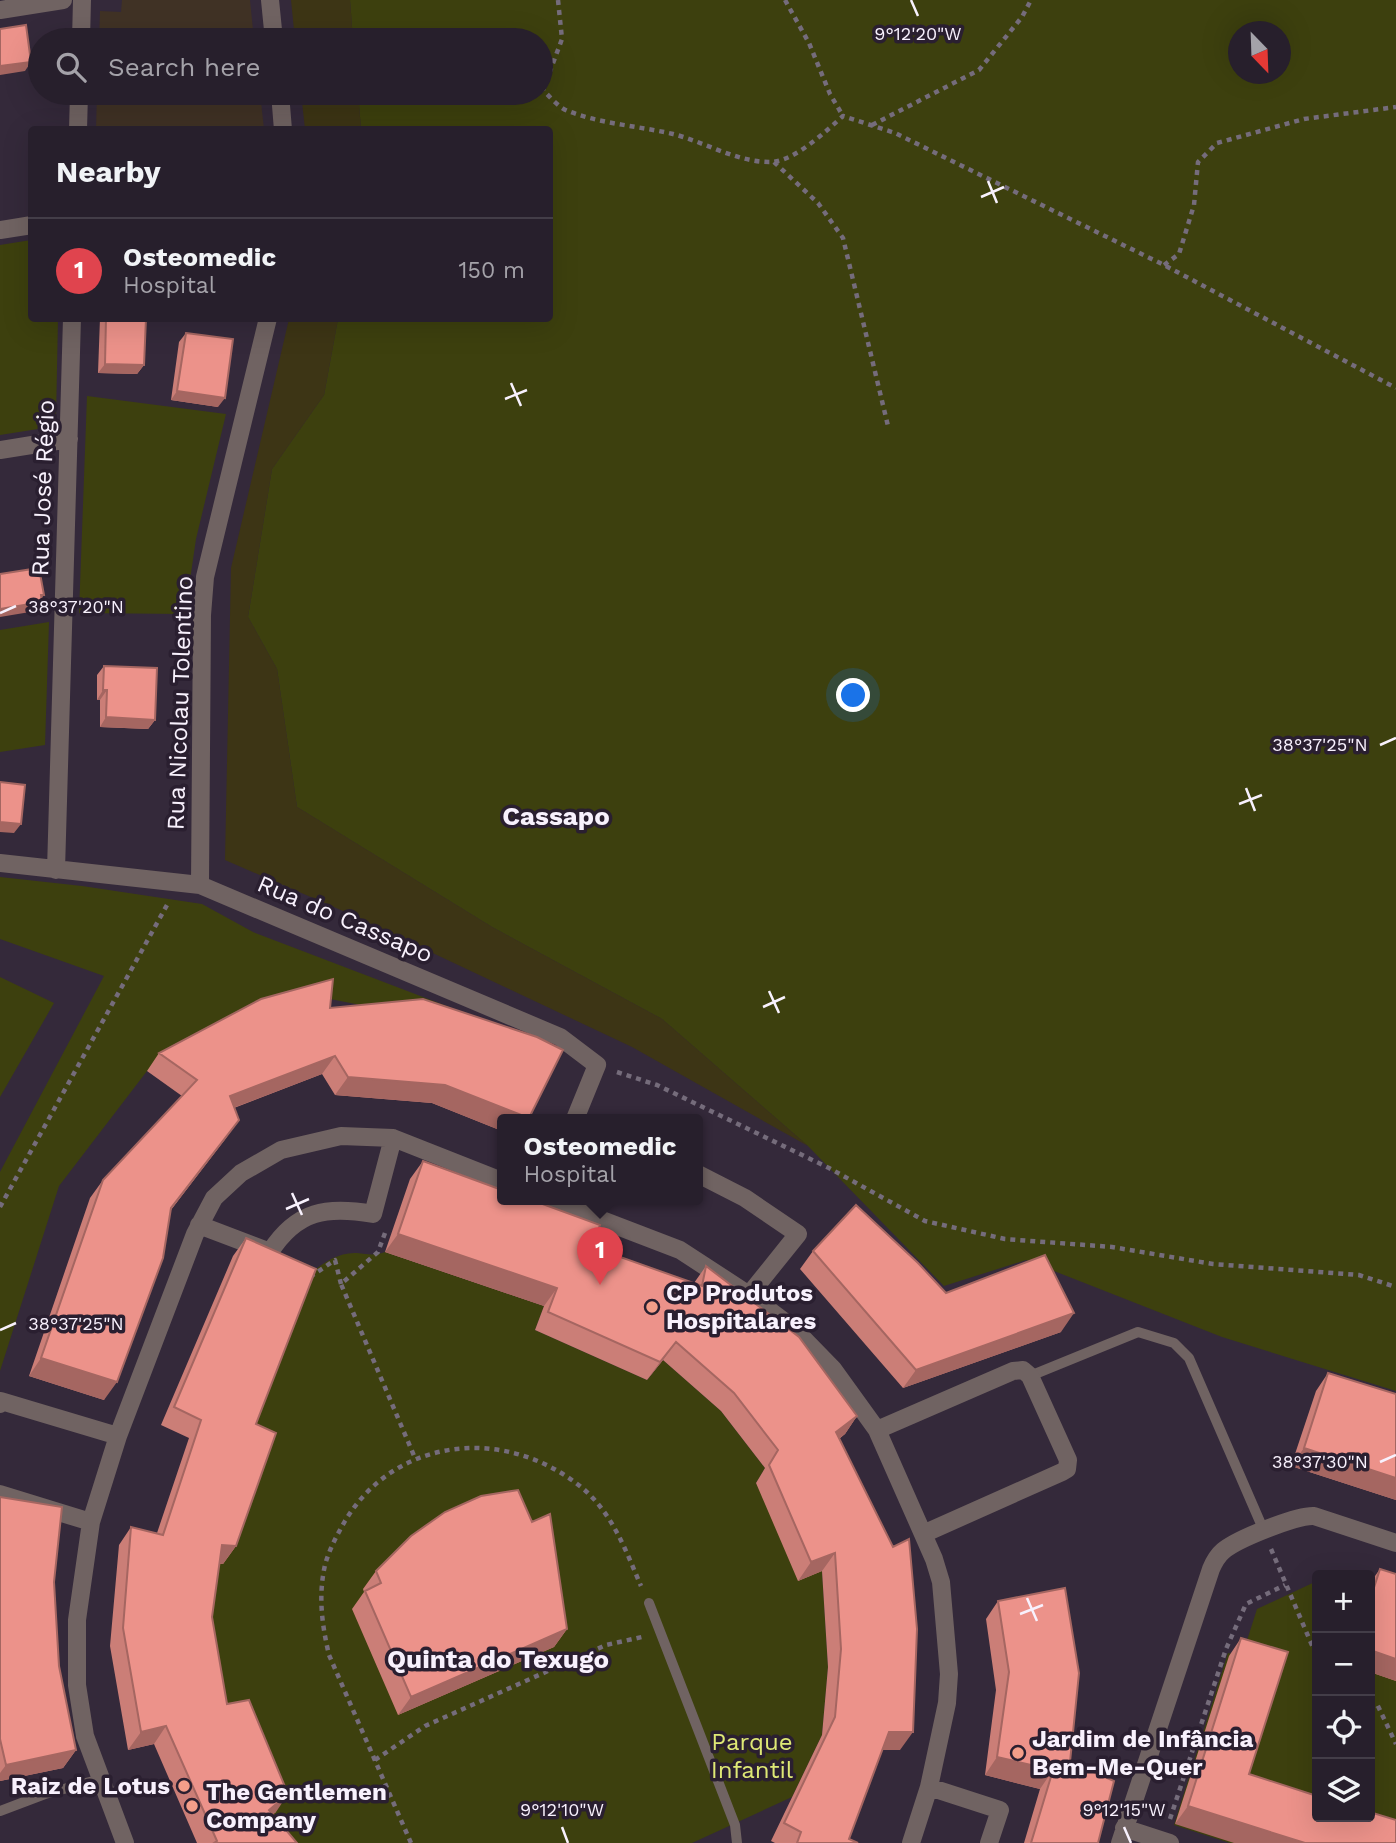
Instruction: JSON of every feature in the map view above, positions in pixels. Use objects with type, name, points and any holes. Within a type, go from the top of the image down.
[{"type":"street","points":[[0,10],[63,0]]},
{"type":"street","points":[[81,28],[82,0]]},
{"type":"street","points":[[270,0],[273,28]]},
{"type":"street","points":[[78,126],[79,105]]},
{"type":"street","points":[[281,105],[283,126]]},
{"type":"street","points":[[0,230],[28,226]]},
{"type":"street","name":"Rua José Régio","points":[[56,870],[72,322]]},
{"type":"street","name":"Rua Nicolau Tolentino","points":[[200,886],[202,615],[205,577],[267,322]]},
{"type":"street","points":[[0,450],[69,439]]},
{"type":"street","name":"Rua do Cassapo","points":[[0,863],[200,886],[560,1037],[597,1065]]},
{"type":"street","points":[[577,1114],[597,1065]]},
{"type":"street","points":[[125,1843],[85,1736],[77,1685],[77,1620],[91,1522],[118,1436],[199,1225],[214,1198],[241,1173],[281,1150],[341,1136],[393,1138],[497,1179]]},
{"type":"street","points":[[199,1225],[270,1252],[281,1235],[300,1221],[320,1212],[344,1209],[373,1214],[393,1138]]},
{"type":"street","points":[[703,1177],[745,1198],[798,1234],[749,1295]]},
{"type":"street","points":[[591,1207],[680,1250],[749,1295],[794,1329],[833,1369],[877,1430],[941,1582],[949,1674],[947,1703],[929,1787],[911,1843]]},
{"type":"street","points":[[877,1430],[1013,1371],[1023,1370],[1030,1376],[1068,1460],[1067,1469],[923,1534]]},
{"type":"street","points":[[0,1404],[1,1401],[118,1436]]},
{"type":"street","points":[[0,1494],[91,1522]]},
{"type":"street","points":[[1166,1842],[1122,1836],[1215,1560],[1228,1547],[1264,1531],[1296,1518],[1314,1516],[1396,1543]]},
{"type":"street","points":[[929,1787],[1000,1810],[989,1843]]},
{"type":"lane","points":[[1030,1376],[1138,1332],[1180,1347],[1189,1358],[1264,1531]]},
{"type":"lane","points":[[649,1603],[735,1825],[737,1843]]},
{"type":"lane","points":[[0,1811],[45,1794],[100,1779]]},
{"type":"path","points":[[553,63],[562,39],[558,0]]},
{"type":"path","points":[[785,0],[809,43],[830,94],[843,116],[895,133],[1164,265],[1396,388]]},
{"type":"path","points":[[871,126],[979,70],[1022,17],[1031,0]]},
{"type":"path","points":[[553,100],[565,111],[674,135],[752,160],[774,162],[824,134],[843,116]]},
{"type":"path","points":[[1164,265],[1179,254],[1194,205],[1198,162],[1217,143],[1304,120],[1396,107]]},
{"type":"path","points":[[774,162],[818,203],[843,238],[888,426]]},
{"type":"path","points":[[0,1207],[156,923],[181,883]]},
{"type":"path","points":[[597,1065],[657,1085],[829,1168],[925,1221],[1005,1239],[1112,1247],[1213,1264],[1359,1275],[1396,1287]]},
{"type":"path","points":[[341,1284],[378,1252]]},
{"type":"path","points":[[306,1277],[311,1277],[335,1260],[341,1284],[415,1458]]},
{"type":"path","points":[[411,1843],[329,1655],[322,1623],[321,1591],[326,1563],[336,1536],[353,1508],[370,1489],[395,1469],[415,1458],[440,1450],[489,1448],[515,1453],[562,1473],[583,1488],[618,1532],[649,1603]]},
{"type":"path","points":[[1264,1531],[1312,1646]]},
{"type":"path","points":[[1166,1842],[1226,1649],[1246,1604],[1285,1585]]},
{"type":"path","points":[[375,1760],[425,1726],[606,1645],[660,1634]]},
{"type":"path","points":[[1375,1705],[1377,1704],[1396,1744]]},
{"type":"shaded area","points":[[122,0],[250,0],[253,28],[99,28],[100,11],[121,12]]},
{"type":"shaded area","points":[[97,105],[261,105],[264,126],[96,126]]},
{"type":"green space","points":[[350,0],[1396,0],[1396,1391],[1222,1337],[1026,1260],[944,1286],[808,1146],[662,1019],[492,927],[297,807],[277,669],[248,617],[272,469],[324,395],[337,322],[553,322],[553,126],[361,126],[359,105],[553,105],[553,28],[352,28]]},
{"type":"green space","points":[[28,240],[28,322],[58,322],[56,417],[38,429],[0,435],[0,245]]},
{"type":"green space","points":[[87,396],[226,414],[196,539],[185,614],[79,613]]},
{"type":"green space","points":[[49,622],[45,745],[0,752],[0,630]]},
{"type":"green space","points":[[0,877],[202,904],[253,932],[533,1039],[320,997],[147,1071],[59,1186],[0,1371],[0,1172],[104,976],[0,939]]},
{"type":"green space","points":[[0,977],[54,1003],[0,1097]]},
{"type":"green space","name":"Parque Infantil","points":[[385,1252],[544,1306],[535,1330],[647,1380],[663,1360],[721,1411],[765,1468],[756,1483],[822,1571],[828,1667],[822,1735],[792,1797],[692,1843],[269,1843],[214,1722],[209,1563],[243,1442],[310,1274],[337,1256]]},
{"type":"green space","points":[[1312,1583],[1312,1822],[1375,1822],[1375,1583],[1396,1590],[1396,1843],[1230,1843],[1174,1825],[1228,1653],[1242,1656],[1257,1609]]},
{"type":"sand","points":[[291,0],[350,0],[352,28],[294,28]]},
{"type":"sand","points":[[302,105],[359,105],[361,126],[305,126]]},
{"type":"sand","points":[[288,322],[337,322],[324,395],[272,469],[248,617],[277,669],[297,807],[492,927],[662,1019],[808,1146],[632,1047],[350,914],[225,860],[231,568]]},
{"type":"building","points":[[26,25],[28,62],[0,66],[0,29]]},
{"type":"building","points":[[106,322],[146,322],[144,365],[105,364]]},
{"type":"building","points":[[186,333],[233,339],[225,398],[177,391]]},
{"type":"building","points":[[39,568],[44,595],[41,595],[42,602],[0,609],[0,574]]},
{"type":"building","points":[[104,666],[157,668],[155,720],[106,717]]},
{"type":"building","points":[[0,782],[25,785],[21,824],[0,822]]},
{"type":"building","points":[[333,979],[330,1008],[423,999],[537,1037],[563,1050],[531,1114],[519,1114],[445,1085],[348,1077],[335,1056],[230,1096],[239,1120],[171,1208],[163,1258],[117,1382],[41,1358],[103,1180],[197,1080],[159,1053],[261,999]]},
{"type":"building","points":[[423,1161],[497,1188],[497,1205],[545,1205],[600,1225],[592,1247],[702,1286],[706,1266],[799,1337],[857,1416],[836,1432],[893,1547],[909,1539],[917,1629],[913,1732],[889,1732],[849,1839],[858,1843],[797,1843],[801,1832],[784,1823],[835,1717],[841,1649],[835,1553],[811,1562],[769,1465],[778,1450],[734,1393],[676,1342],[660,1362],[548,1312],[557,1288],[398,1234]]},
{"type":"building","points":[[856,1205],[946,1293],[1045,1255],[1074,1313],[916,1370],[813,1251]]},
{"type":"building","points":[[246,1238],[316,1269],[256,1424],[276,1433],[236,1546],[222,1545],[212,1617],[227,1704],[249,1700],[288,1794],[269,1810],[297,1843],[214,1843],[217,1841],[166,1726],[141,1732],[123,1628],[131,1527],[163,1535],[201,1420],[174,1407]]},
{"type":"building","points":[[1328,1373],[1396,1394],[1396,1478],[1304,1448]]},
{"type":"building","points":[[518,1490],[532,1522],[550,1514],[567,1629],[411,1697],[365,1591],[381,1583],[376,1571],[411,1536],[445,1512],[481,1496]]},
{"type":"building","points":[[0,1497],[62,1507],[54,1582],[59,1666],[76,1750],[6,1765],[0,1739]]},
{"type":"building","points":[[1380,1569],[1396,1574],[1396,1659],[1375,1652],[1375,1584]]},
{"type":"building","points":[[1065,1588],[1079,1673],[1070,1762],[1114,1781],[1098,1843],[1031,1843],[1053,1770],[997,1757],[1009,1672],[998,1601]]},
{"type":"building","points":[[1241,1638],[1288,1652],[1249,1774],[1312,1794],[1312,1822],[1375,1822],[1375,1814],[1396,1820],[1396,1843],[1305,1843],[1188,1806]]},
{"type":"place","name":"Osteomedic","points":[[600,1285]]},
{"type":"place","name":"CP Produtos Hospitalares","points":[[652,1307]]},
{"type":"place","name":"Jardim de Infância Bem-Me-Quer","points":[[1018,1753]]},
{"type":"place","name":"Raiz de Lotus","points":[[184,1786]]},
{"type":"place","name":"The Gentlemen Company","points":[[192,1806]]},
{"type":"district","name":"Cassapo","points":[[556,816]]},
{"type":"district","name":"Quinta do Texugo","points":[[498,1659]]}]
